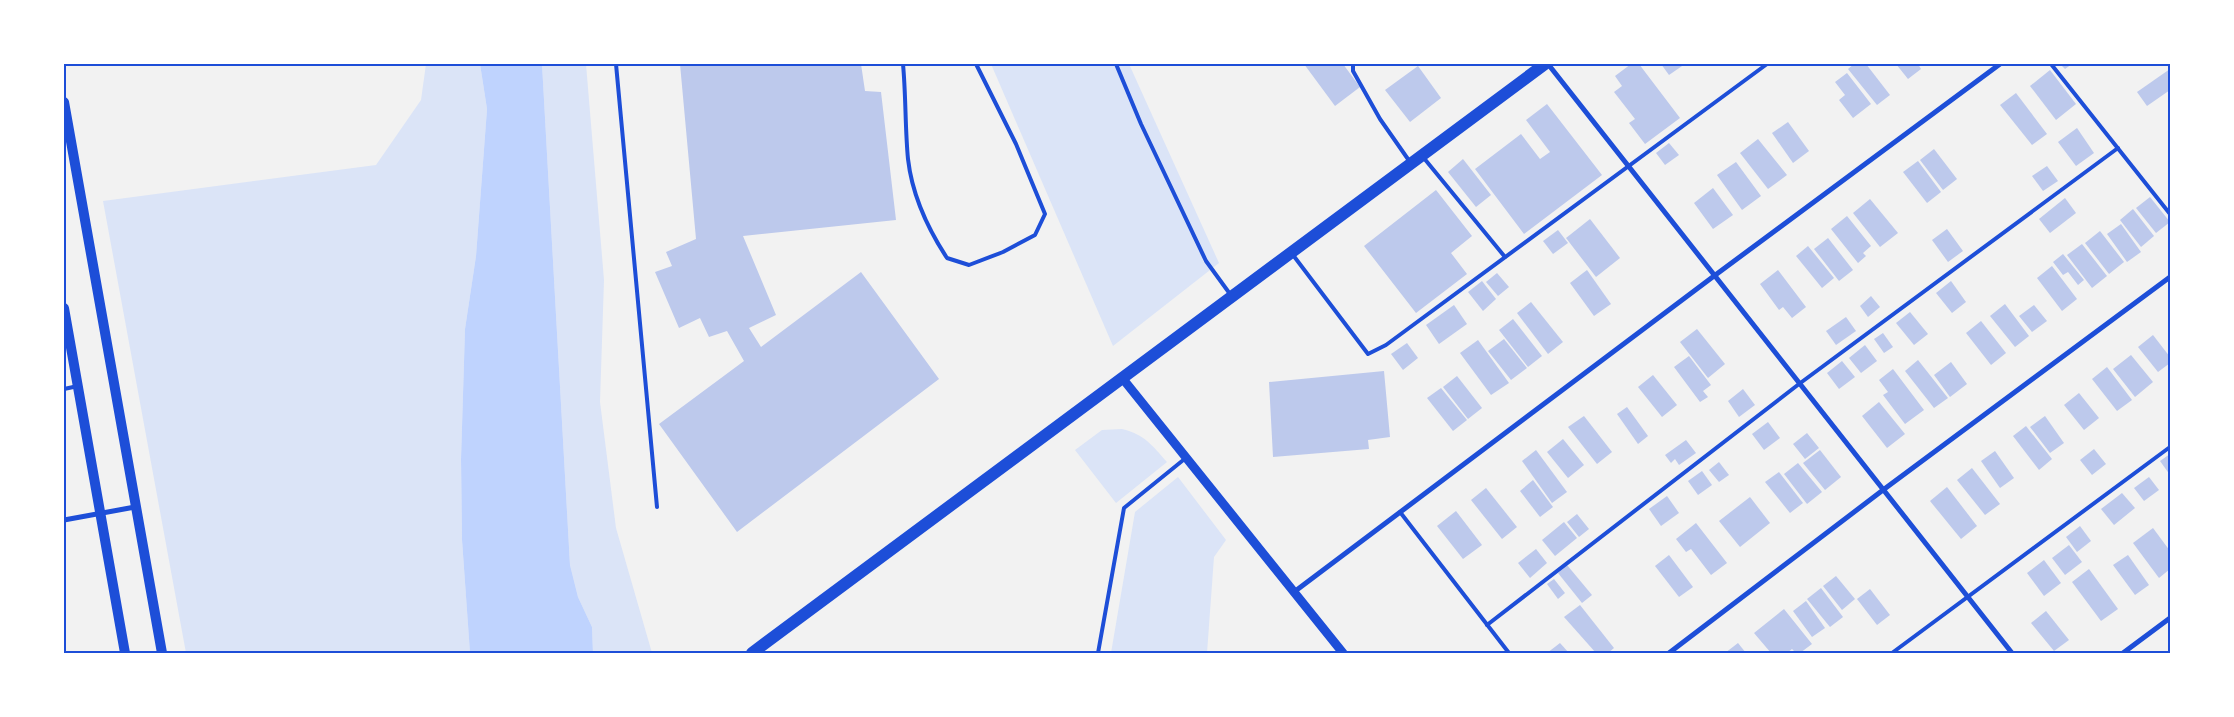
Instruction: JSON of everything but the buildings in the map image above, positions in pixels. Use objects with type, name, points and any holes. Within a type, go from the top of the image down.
[{"type":"main road","points":[[752,653],[1547,64]]},
{"type":"main road","points":[[64,102],[162,653]]},
{"type":"main road","points":[[64,308],[125,653]]},
{"type":"street","points":[[1547,64],[2012,653]]},
{"type":"street","points":[[1294,592],[1714,276],[2000,64]]},
{"type":"street","points":[[1669,653],[1883,490],[2170,277]]},
{"type":"street","points":[[1123,379],[1342,653]]},
{"type":"street","points":[[64,520],[135,508]]},
{"type":"street","points":[[2123,653],[2170,618]]},
{"type":"lane","points":[[616,64],[657,507]]},
{"type":"lane","points":[[903,64],[908,161],[919,204],[933,237],[947,258],[969,265],[1003,252],[1035,235],[1045,214],[1016,144],[976,64]]},
{"type":"lane","points":[[1116,64],[1141,124],[1206,261],[1232,297]]},
{"type":"lane","points":[[1353,64],[1353,71],[1380,119],[1411,164]]},
{"type":"lane","points":[[1292,253],[1368,354],[1386,345],[1767,64]]},
{"type":"lane","points":[[2051,64],[2170,214]]},
{"type":"lane","points":[[1487,625],[1799,384],[2118,148]]},
{"type":"lane","points":[[1422,156],[1505,257]]},
{"type":"lane","points":[[64,389],[78,386]]},
{"type":"lane","points":[[1892,653],[2170,447]]},
{"type":"lane","points":[[1098,653],[1124,508],[1187,458]]},
{"type":"lane","points":[[1400,512],[1509,653]]},
{"type":"shaded area","points":[[426,64],[480,64],[487,109],[476,256],[465,329],[461,459],[462,540],[470,653],[186,653],[103,201],[376,165],[421,100]]},
{"type":"shaded area","points":[[542,64],[586,64],[604,280],[600,402],[616,528],[652,653],[593,653],[592,627],[578,597],[570,565]]},
{"type":"shaded area","points":[[991,64],[1129,64],[1219,263],[1113,346]]},
{"type":"shaded area","points":[[1122,429],[1142,437],[1167,462],[1116,503],[1075,450],[1102,430]]},
{"type":"shaded area","points":[[1178,477],[1226,540],[1214,557],[1207,653],[1111,653],[1135,512]]},
{"type":"water","points":[[480,64],[542,64],[570,565],[578,597],[592,627],[593,653],[470,653],[462,540],[461,459],[465,329],[476,256],[487,109]]}]
